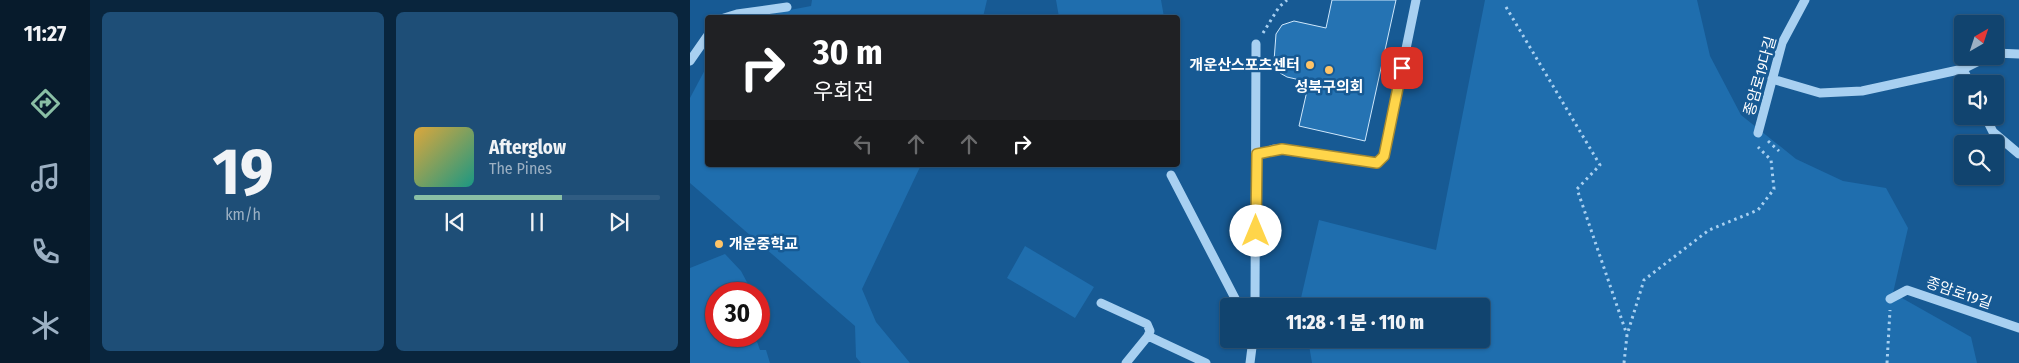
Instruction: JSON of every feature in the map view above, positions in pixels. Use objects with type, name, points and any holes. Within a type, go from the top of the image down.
[{"type":"street","points":[[1257,154],[1282,149],[1374,163],[1380,161],[1384,156],[1416,0]]},
{"type":"street","name":"종암로19다길","points":[[1758,133],[1782,43],[1805,0]]},
{"type":"street","points":[[734,15],[787,7]]},
{"type":"street","points":[[690,61],[705,39]]},
{"type":"street","points":[[1255,298],[1256,44]]},
{"type":"street","points":[[2004,53],[2019,54]]},
{"type":"street","points":[[1772,79],[1820,93],[1862,91],[1963,69],[1971,65]]},
{"type":"street","points":[[1963,69],[1966,75]]},
{"type":"street","points":[[1990,125],[1993,132],[2019,154]]},
{"type":"street","points":[[1171,176],[1235,298]]},
{"type":"street","name":"종암로19길","points":[[1890,299],[1908,290],[2019,328]]},
{"type":"street","points":[[1101,303],[1146,324],[1150,331],[1126,363]]},
{"type":"street","points":[[1148,336],[1206,363]]},
{"type":"street","points":[[1250,363],[1252,348]]},
{"type":"path","points":[[1256,44],[1286,0]]},
{"type":"path","points":[[1506,7],[1600,165],[1577,189],[1627,335]]},
{"type":"path","points":[[1624,363],[1627,335],[1644,280],[1709,230],[1758,210],[1774,189],[1771,160],[1758,147],[1758,133]]},
{"type":"path","points":[[1758,133],[1779,151]]},
{"type":"path","points":[[1887,363],[1890,299]]},
{"type":"shaded area","points":[[812,0],[987,0],[983,15],[763,15],[811,6]]},
{"type":"shaded area","points":[[1056,0],[1161,0],[1164,15],[1059,15]]},
{"type":"shaded area","points":[[1485,0],[1697,0],[1710,56],[1741,115],[1796,159],[1843,181],[1886,188],[1908,228],[1893,293],[1971,337],[1977,363],[1312,363],[1310,348],[1490,348],[1490,298],[1301,298],[1319,220],[1436,250]]},
{"type":"shaded area","points":[[705,70],[705,167],[920,167],[862,289],[876,322],[910,363],[861,363],[856,357],[855,326],[690,183],[690,98]]},
{"type":"shaded area","points":[[1025,246],[1094,287],[1075,318],[1007,278]]},
{"type":"shaded area","points":[[725,254],[741,271],[747,282],[705,282],[705,347],[759,347],[760,350],[766,350],[770,363],[690,363],[690,268]]},
{"type":"building","name":"성북구의회","points":[[1332,0],[1396,0],[1365,141],[1299,126],[1309,82],[1287,77],[1280,73],[1274,61],[1276,34],[1282,25],[1294,21],[1326,28]]},
{"type":"place","name":"개운산스포츠센터","points":[[1310,65]]},
{"type":"place","name":"성북구의회","points":[[1329,70]]},
{"type":"place","name":"개운중학교","points":[[719,244]]},
{"type":"route","points":[[1256,231],[1257,154],[1268,150],[1282,149],[1377,163],[1384,156],[1402,68]]}]
